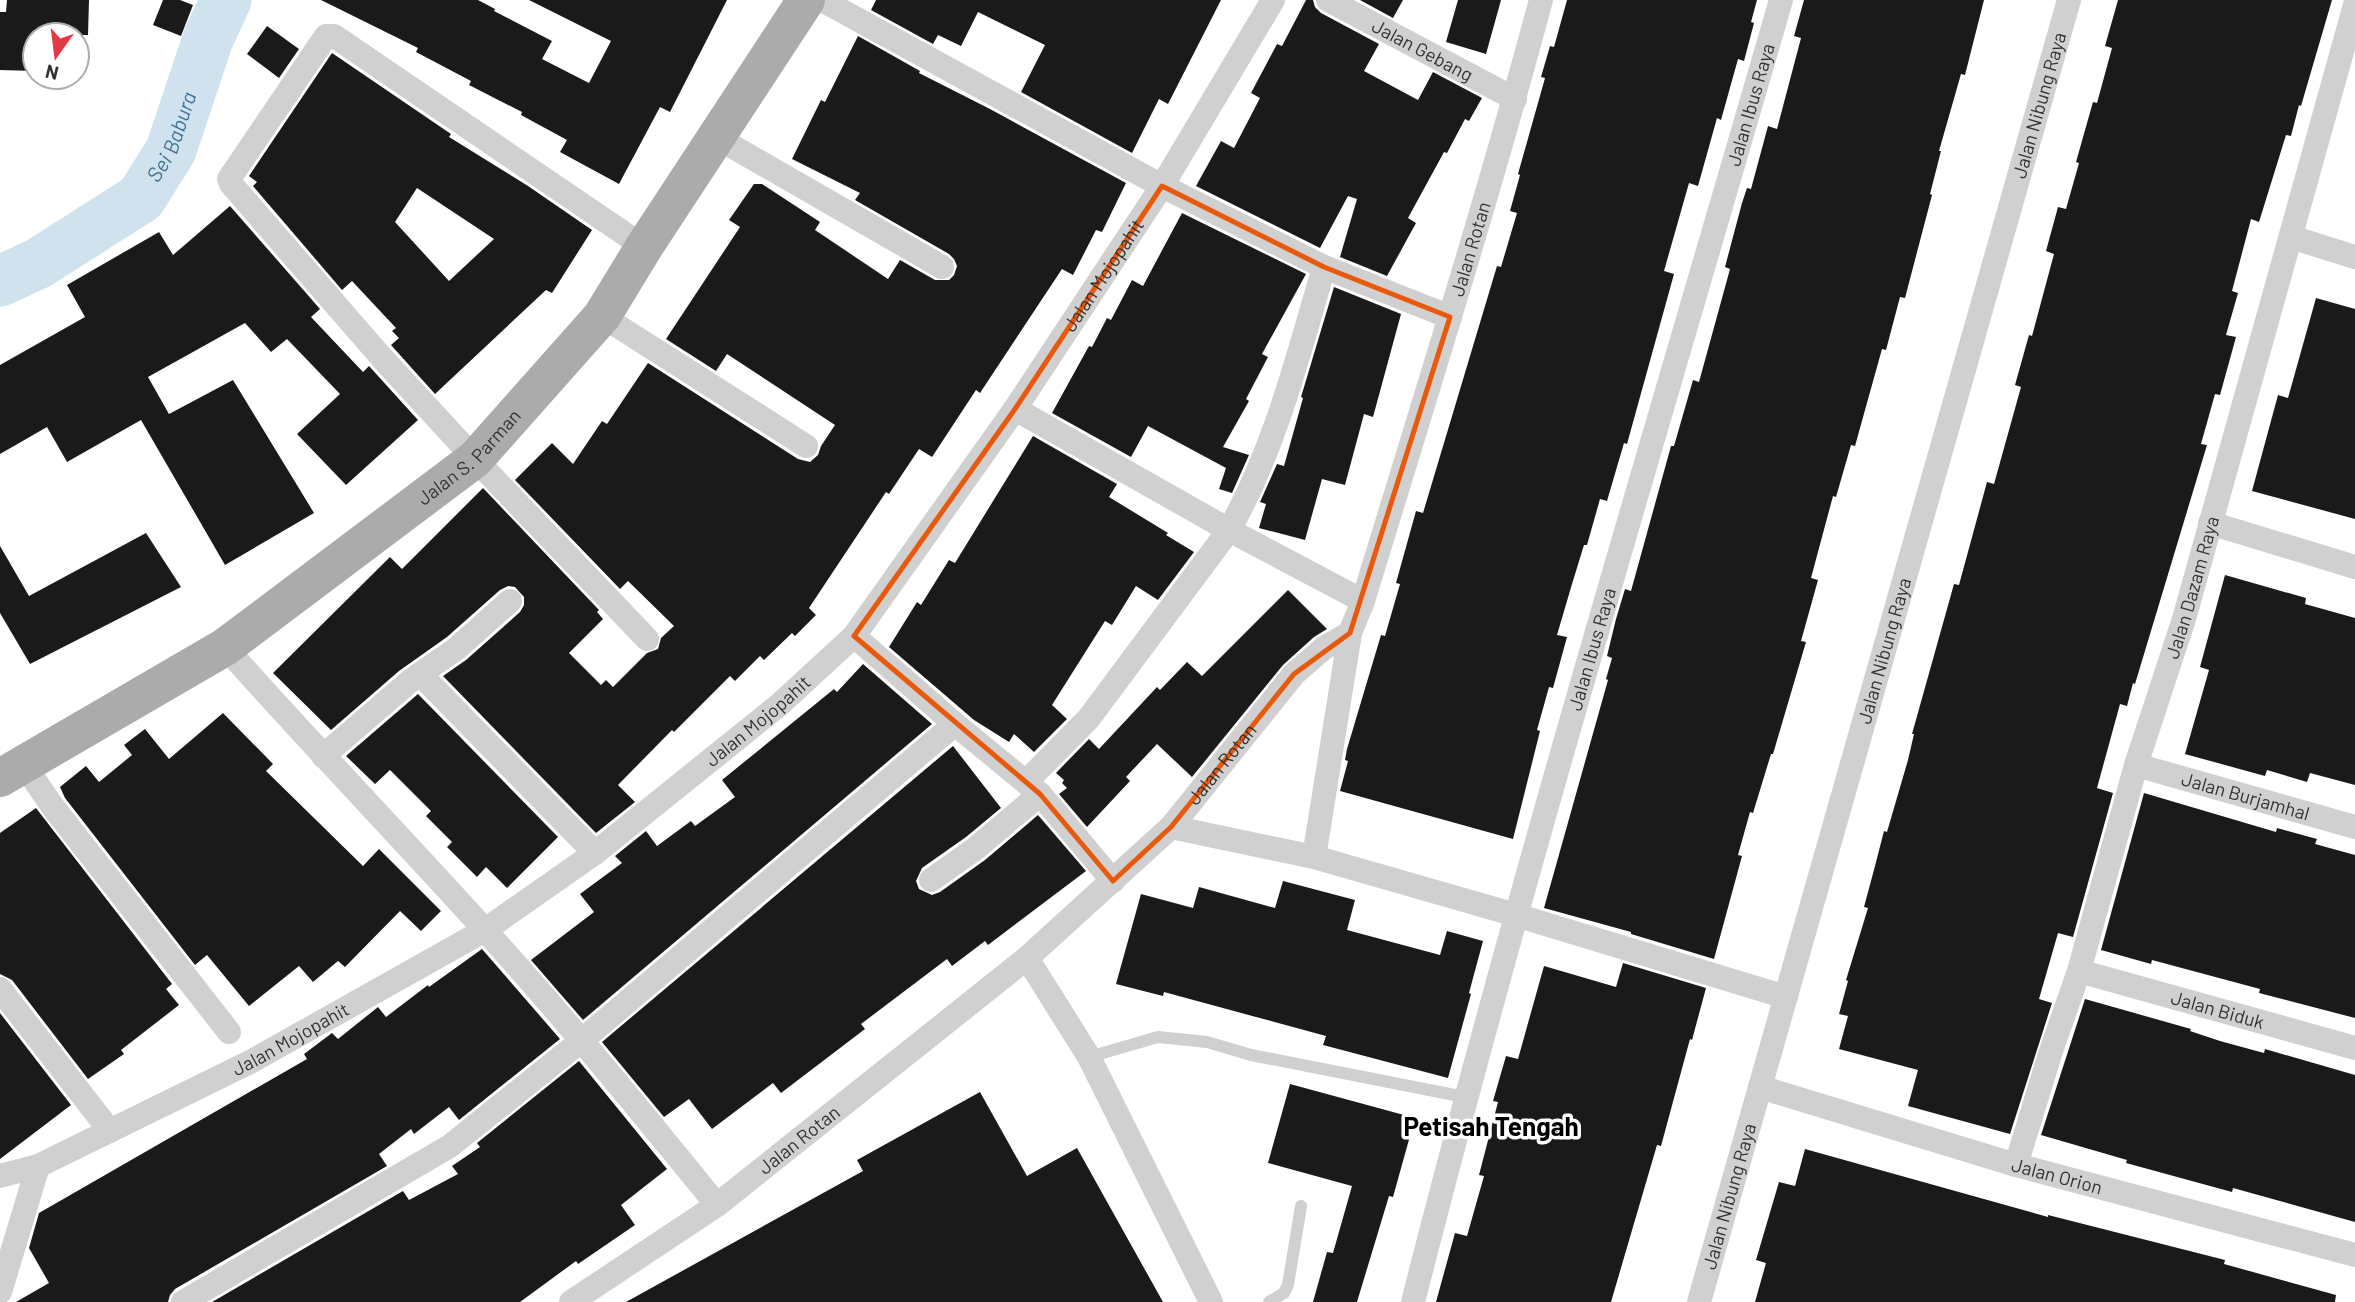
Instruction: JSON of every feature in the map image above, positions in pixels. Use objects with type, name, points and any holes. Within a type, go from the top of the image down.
[{"type":"main road","name":"Jalan S. Parman","points":[[12,772],[225,647],[475,459],[602,316],[644,247],[806,0]]},
{"type":"street","points":[[822,0],[1162,186],[1324,267],[1450,317]]},
{"type":"street","name":"Jalan Mojopahit","points":[[0,1176],[38,1166],[252,1061],[485,930],[595,853],[779,705],[854,636],[1015,409],[1162,186],[1273,0]]},
{"type":"street","name":"Jalan Gebang","points":[[1328,0],[1515,99]]},
{"type":"street","name":"Jalan Rotan","points":[[571,1302],[717,1205],[1027,958],[1171,827],[1294,674],[1324,648],[1350,633],[1363,601],[1450,317],[1515,99],[1541,0]]},
{"type":"street","name":"Jalan Ibus Raya","points":[[1413,1302],[1465,1097],[1516,915],[1782,0]]},
{"type":"street","name":"Jalan Nibung Raya","points":[[1699,1302],[2069,0]]},
{"type":"street","name":"Jalan Dazam Raya","points":[[2017,1165],[2050,1054],[2079,971],[2136,765],[2183,619],[2355,5]]},
{"type":"street","points":[[644,247],[334,36],[326,36],[229,179],[382,358],[647,639]]},
{"type":"street","points":[[716,137],[942,267]]},
{"type":"street","points":[[2291,237],[2355,257]]},
{"type":"street","points":[[931,880],[975,849],[1033,788],[1089,718],[1229,530],[1244,503],[1284,401],[1324,267]]},
{"type":"street","points":[[602,316],[806,446]]},
{"type":"street","points":[[1015,409],[1229,530],[1363,601]]},
{"type":"street","points":[[2210,523],[2355,567]]},
{"type":"street","points":[[323,757],[408,682],[456,649],[510,601]]},
{"type":"street","points":[[1314,858],[1350,633]]},
{"type":"street","points":[[854,636],[1033,788],[1113,881]]},
{"type":"street","points":[[225,647],[323,757],[485,930],[717,1205]]},
{"type":"street","points":[[420,674],[595,853]]},
{"type":"street","points":[[183,1302],[450,1146],[581,1041],[955,724]]},
{"type":"street","name":"Jalan Burjamhal","points":[[2136,765],[2355,827]]},
{"type":"street","points":[[12,772],[53,807],[229,1032]]},
{"type":"street","points":[[1171,827],[1314,858],[1516,915],[1786,997]]},
{"type":"street","points":[[1027,958],[1089,1057],[1211,1302]]},
{"type":"street","name":"Jalan Biduk","points":[[2079,971],[2355,1048]]},
{"type":"street","points":[[0,989],[110,1131]]},
{"type":"street","name":"Jalan Orion","points":[[1760,1087],[2017,1165],[2355,1255]]},
{"type":"street","points":[[0,1292],[38,1166]]},
{"type":"lane","points":[[1089,1057],[1158,1037],[1207,1042],[1251,1055],[1465,1097]]},
{"type":"lane","points":[[1269,1302],[1284,1293],[1288,1285],[1301,1206]]},
{"type":"highlighted area","points":[[1162,186],[1324,267],[1450,317],[1350,633],[1294,674],[1171,827],[1113,881],[1040,794],[854,636],[1015,409]]},
{"type":"building","points":[[7,0],[89,0],[88,21],[21,21],[21,71],[0,70],[0,12],[6,12]]},
{"type":"building","points":[[163,0],[180,0],[193,5],[181,36],[153,25]]},
{"type":"building","points":[[321,0],[478,0],[552,41],[542,59],[589,83],[611,41],[529,0],[727,0],[670,112],[660,107],[619,184],[560,152],[567,140],[521,115],[522,112],[469,85],[471,81],[416,52],[418,48]]},
{"type":"building","points":[[876,0],[1221,0],[1168,104],[1159,99],[1132,153],[1021,92],[1045,45],[978,12],[961,46],[938,35],[933,44],[871,10]]},
{"type":"building","points":[[1306,0],[1313,0],[1321,13],[1379,44],[1364,71],[1418,100],[1433,72],[1482,98],[1469,121],[1465,119],[1447,153],[1444,152],[1408,218],[1416,223],[1387,276],[1340,257],[1357,199],[1348,196],[1320,248],[1196,186],[1221,141],[1234,148],[1260,98],[1251,93],[1277,44],[1282,46]]},
{"type":"building","points":[[1360,0],[1403,0],[1393,18]]},
{"type":"building","points":[[1458,0],[1501,0],[1486,54],[1446,42]]},
{"type":"building","points":[[1567,0],[1757,0],[1744,61],[1738,59],[1721,120],[1717,118],[1698,186],[1689,183],[1664,271],[1674,274],[1627,444],[1624,443],[1607,501],[1600,499],[1557,635],[1567,637],[1553,688],[1549,687],[1537,730],[1540,731],[1513,839],[1340,791],[1348,761],[1345,760],[1347,749],[1381,635],[1385,636],[1416,511],[1423,513],[1497,266],[1501,267],[1517,213],[1510,211],[1520,175],[1518,174],[1545,78],[1541,77],[1550,46],[1554,47]]},
{"type":"building","points":[[1804,0],[1984,0],[1965,75],[1961,74],[1939,151],[1930,194],[1932,195],[1905,298],[1900,297],[1886,350],[1882,349],[1855,446],[1851,445],[1836,497],[1833,496],[1811,578],[1818,580],[1801,641],[1806,642],[1773,754],[1753,813],[1750,812],[1738,855],[1742,856],[1714,959],[1544,908],[1608,680],[1606,679],[1612,658],[1607,656],[1616,619],[1625,589],[1631,591],[1671,446],[1674,446],[1693,380],[1699,382],[1730,269],[1725,267],[1742,203],[1747,188],[1751,189],[1768,126],[1777,129],[1801,38],[1794,36]]},
{"type":"building","points":[[2118,0],[2332,0],[2291,136],[2286,135],[2259,222],[2251,219],[2232,291],[2238,293],[2226,335],[2236,337],[2220,395],[2215,394],[2201,444],[2207,445],[2135,684],[2133,683],[2127,706],[2120,704],[2097,788],[2113,793],[2073,937],[2058,933],[2039,999],[2052,1003],[2010,1134],[1908,1106],[1918,1070],[1839,1049],[1848,1016],[1839,1014],[1848,981],[1846,980],[1868,908],[1864,907],[1884,831],[1887,832],[1908,760],[1912,734],[1954,584],[1959,585],[1987,482],[1994,484],[2021,387],[2015,385],[2029,335],[2032,336],[2054,254],[2046,251],[2058,207],[2066,209],[2093,102],[2097,103],[2112,48],[2105,46]]},
{"type":"building","points":[[267,26],[299,49],[279,78],[247,54]]},
{"type":"building","points":[[858,36],[920,71],[919,73],[1126,183],[1102,232],[1096,230],[1073,275],[1062,269],[980,393],[976,390],[932,457],[919,449],[889,494],[886,492],[809,608],[816,615],[795,636],[792,633],[764,660],[760,656],[735,681],[730,676],[674,732],[672,730],[618,785],[635,802],[596,833],[443,676],[466,660],[520,612],[524,597],[515,587],[508,586],[500,590],[447,637],[399,671],[331,730],[273,673],[390,557],[402,569],[483,488],[599,610],[597,612],[603,619],[569,653],[601,685],[606,680],[613,687],[647,653],[658,649],[661,638],[674,626],[628,581],[620,589],[515,480],[552,443],[573,464],[602,421],[607,424],[648,363],[798,459],[810,462],[818,455],[835,425],[727,354],[716,371],[666,339],[740,227],[729,220],[754,184],[762,184],[820,222],[815,230],[888,279],[900,260],[935,280],[949,280],[954,275],[957,266],[949,254],[855,200],[860,193],[792,159],[821,100],[825,102]]},
{"type":"building","points":[[332,53],[451,134],[449,137],[592,230],[552,293],[546,290],[435,394],[391,345],[399,338],[392,331],[396,328],[352,281],[342,290],[253,186],[257,182],[249,176]],"holes":[[[417,188],[494,239],[449,281],[395,222]]]},
{"type":"building","points":[[230,206],[320,309],[311,317],[363,372],[369,366],[418,420],[346,485],[297,434],[340,394],[287,339],[271,352],[245,323],[148,377],[169,414],[233,380],[314,513],[225,565],[141,420],[67,462],[47,427],[0,454],[0,365],[85,317],[67,285],[159,232],[173,255]]},
{"type":"building","points":[[1182,213],[1306,274],[1262,354],[1268,357],[1246,399],[1249,401],[1223,447],[1249,455],[1232,493],[1219,489],[1226,468],[1148,426],[1131,457],[1052,413],[1089,346],[1092,347],[1107,318],[1111,320],[1132,280],[1143,286]]},
{"type":"building","points":[[1334,287],[1401,314],[1373,417],[1364,414],[1345,485],[1322,479],[1305,540],[1259,528],[1266,504],[1260,502],[1277,464],[1284,466],[1303,398],[1301,397]]},
{"type":"building","points":[[2316,298],[2355,309],[2355,519],[2252,491],[2278,395],[2288,398]]},
{"type":"building","points":[[1033,436],[1117,484],[1109,497],[1194,552],[1158,600],[1136,586],[1112,625],[1105,621],[1052,705],[1067,719],[1034,752],[1014,734],[1009,742],[974,720],[889,647],[917,602],[921,605],[949,560],[955,563]]},
{"type":"building","points":[[146,533],[181,587],[30,664],[0,613],[0,546],[29,596]]},
{"type":"building","points":[[2225,575],[2306,598],[2305,604],[2355,618],[2355,785],[2310,773],[2307,782],[2267,770],[2265,776],[2185,754],[2209,670],[2200,667]]},
{"type":"building","points":[[1288,590],[1327,629],[1283,665],[1192,777],[1157,744],[1126,777],[1130,781],[1087,827],[1059,794],[1067,788],[1062,783],[1064,780],[1056,773],[1089,739],[1099,749],[1157,687],[1160,690],[1187,662],[1202,676]]},
{"type":"building","points":[[863,664],[932,724],[583,1020],[531,960],[594,912],[580,894],[622,863],[615,856],[646,831],[657,846],[691,821],[695,826],[735,797],[722,780],[834,689],[837,692]]},
{"type":"building","points":[[418,694],[558,837],[507,888],[486,867],[477,877],[447,847],[452,842],[426,816],[431,811],[390,770],[375,784],[346,756]]},
{"type":"building","points":[[223,713],[273,764],[266,771],[363,866],[379,849],[441,911],[421,931],[400,911],[345,967],[338,961],[313,982],[299,966],[249,1006],[207,955],[195,965],[65,798],[60,787],[86,766],[99,782],[132,755],[124,745],[145,729],[169,759]]},
{"type":"building","points":[[953,746],[1001,808],[922,868],[916,881],[919,889],[932,895],[940,892],[985,860],[1038,815],[1086,871],[988,945],[985,941],[952,966],[947,959],[861,1024],[865,1029],[781,1093],[773,1083],[712,1129],[689,1099],[664,1117],[602,1042]]},
{"type":"building","points":[[2144,793],[2276,832],[2277,828],[2317,839],[2315,844],[2355,855],[2355,1018],[2259,993],[2260,989],[2152,960],[2151,964],[2101,950]]},
{"type":"building","points":[[36,808],[172,984],[166,989],[179,1005],[121,1050],[124,1054],[88,1079],[12,980],[0,974],[0,833]]},
{"type":"building","points":[[1283,881],[1355,900],[1347,930],[1440,955],[1447,931],[1483,941],[1448,1078],[1323,1045],[1326,1036],[1164,992],[1163,996],[1116,984],[1141,894],[1193,908],[1199,887],[1275,908]]},
{"type":"building","points":[[482,949],[560,1039],[459,1120],[449,1107],[414,1134],[411,1129],[379,1154],[387,1166],[175,1289],[168,1302],[16,1302],[49,1283],[29,1248],[39,1213],[307,1059],[304,1054],[332,1033],[338,1039],[378,1007],[386,1017]]},
{"type":"building","points":[[1623,963],[1706,988],[1661,1146],[1657,1145],[1611,1302],[1436,1302],[1455,1233],[1467,1236],[1484,1176],[1479,1175],[1498,1102],[1493,1101],[1506,1056],[1518,1059],[1544,966],[1616,987]]},
{"type":"building","points":[[2085,999],[2191,1029],[2190,1031],[2220,1041],[2264,1053],[2265,1049],[2355,1075],[2355,1222],[2233,1188],[2232,1192],[2126,1163],[2127,1160],[2041,1135]]},
{"type":"building","points":[[0,1013],[71,1105],[0,1159]]},
{"type":"building","points":[[579,1061],[667,1169],[621,1205],[635,1225],[578,1264],[576,1261],[520,1302],[212,1302],[403,1191],[409,1200],[458,1174],[452,1166],[480,1147],[477,1143]]},
{"type":"building","points":[[1290,1084],[1415,1118],[1393,1197],[1389,1196],[1357,1302],[1313,1302],[1327,1252],[1333,1253],[1352,1186],[1268,1163]]},
{"type":"building","points":[[980,1092],[1027,1176],[1077,1148],[1163,1302],[626,1302],[863,1171],[857,1160]]},
{"type":"building","points":[[1805,1149],[2048,1217],[2225,1260],[2224,1264],[2336,1295],[2335,1302],[1755,1302],[1766,1263],[1756,1260],[1779,1182],[1795,1186]]},
{"type":"waterway","name":"Sei Babura","points":[[0,281],[39,263],[141,198],[171,150],[208,39],[226,0]]},
{"type":"district","name":"Petisah Tengah","points":[[1491,1127]]}]
